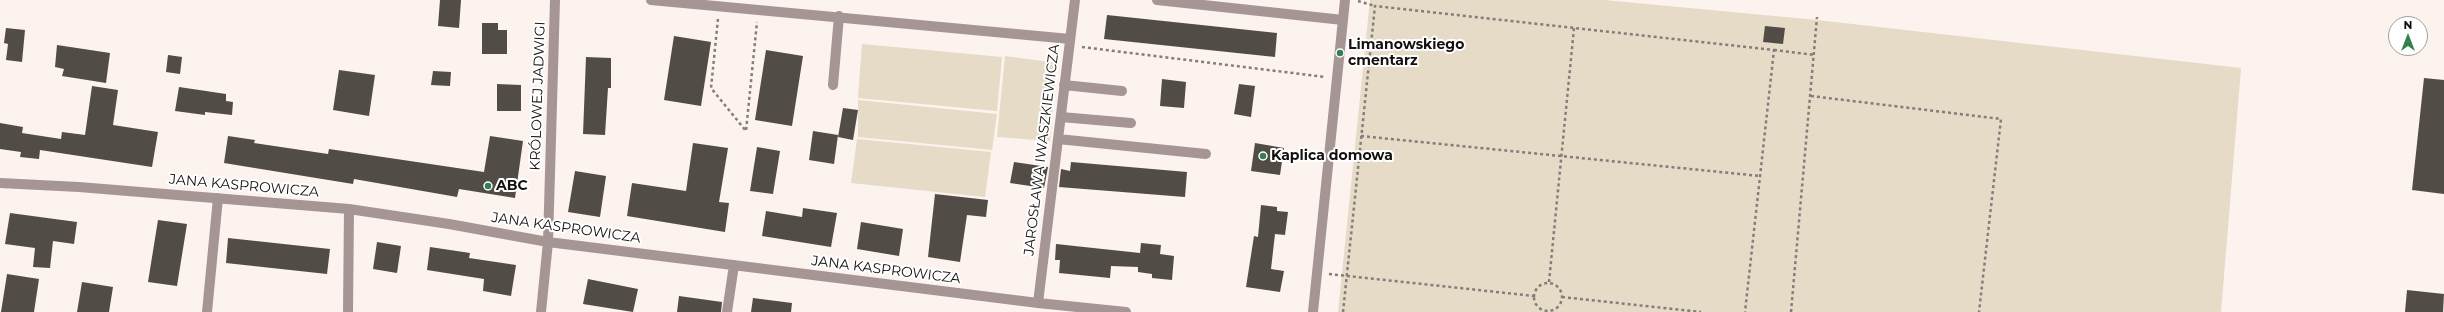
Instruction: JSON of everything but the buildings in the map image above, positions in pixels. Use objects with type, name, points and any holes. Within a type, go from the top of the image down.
[{"type":"street","name":"KRÓLOWEJ JADWIGI","points":[[541,312],[548,242],[556,0]]},
{"type":"street","points":[[651,0],[703,2],[719,6],[839,16],[1070,42]]},
{"type":"street","name":"JAROSŁAWA IWASZKIEWICZA","points":[[1038,303],[1075,0]]},
{"type":"street","points":[[1157,0],[1343,20]]},
{"type":"street","points":[[1313,312],[1345,0]]},
{"type":"street","points":[[833,85],[839,16]]},
{"type":"street","points":[[1064,85],[1122,91]]},
{"type":"street","points":[[1061,117],[1131,123]]},
{"type":"street","points":[[1058,139],[1206,154]]},
{"type":"street","name":"JANA KASPROWICZA","points":[[0,183],[78,186],[349,210],[450,224],[548,242],[1038,303],[1126,312]]},
{"type":"street","points":[[207,312],[218,198]]},
{"type":"street","points":[[348,312],[349,210]]},
{"type":"street","points":[[727,312],[734,265]]},
{"type":"path","points":[[1356,0],[1375,6],[1815,55]]},
{"type":"path","points":[[719,6],[711,88],[746,131],[758,9]]},
{"type":"path","points":[[1343,312],[1375,6]]},
{"type":"path","points":[[1791,312],[1815,55],[1817,17]]},
{"type":"path","points":[[1549,282],[1574,28]]},
{"type":"path","points":[[1070,42],[1337,78]]},
{"type":"path","points":[[1745,312],[1774,50]]},
{"type":"path","points":[[1811,96],[2001,119],[1979,312]]},
{"type":"path","points":[[1361,136],[1760,176]]},
{"type":"path","points":[[1346,276],[1534,296]]},
{"type":"path","points":[[1549,282],[1559,288],[1562,297],[1558,306],[1546,311],[1536,304],[1534,296],[1537,287],[1549,282]]},
{"type":"path","points":[[1562,297],[1701,312]]},
{"type":"shaded area","points":[[1370,0],[1604,0],[1817,20],[2241,68],[2221,312],[1338,312]]},
{"type":"shaded area","points":[[862,44],[1002,57],[997,111],[858,98]]},
{"type":"shaded area","points":[[1005,56],[1057,63],[1050,141],[997,137]]},
{"type":"shaded area","points":[[858,100],[997,114],[992,150],[858,137]]},
{"type":"shaded area","points":[[857,139],[991,152],[985,197],[851,183]]},
{"type":"place","name":"Limanowskiego cmentarz","points":[[1340,53]]},
{"type":"place","name":"Kaplica domowa","points":[[1263,156]]},
{"type":"place","name":"ABC","points":[[488,186]]}]
